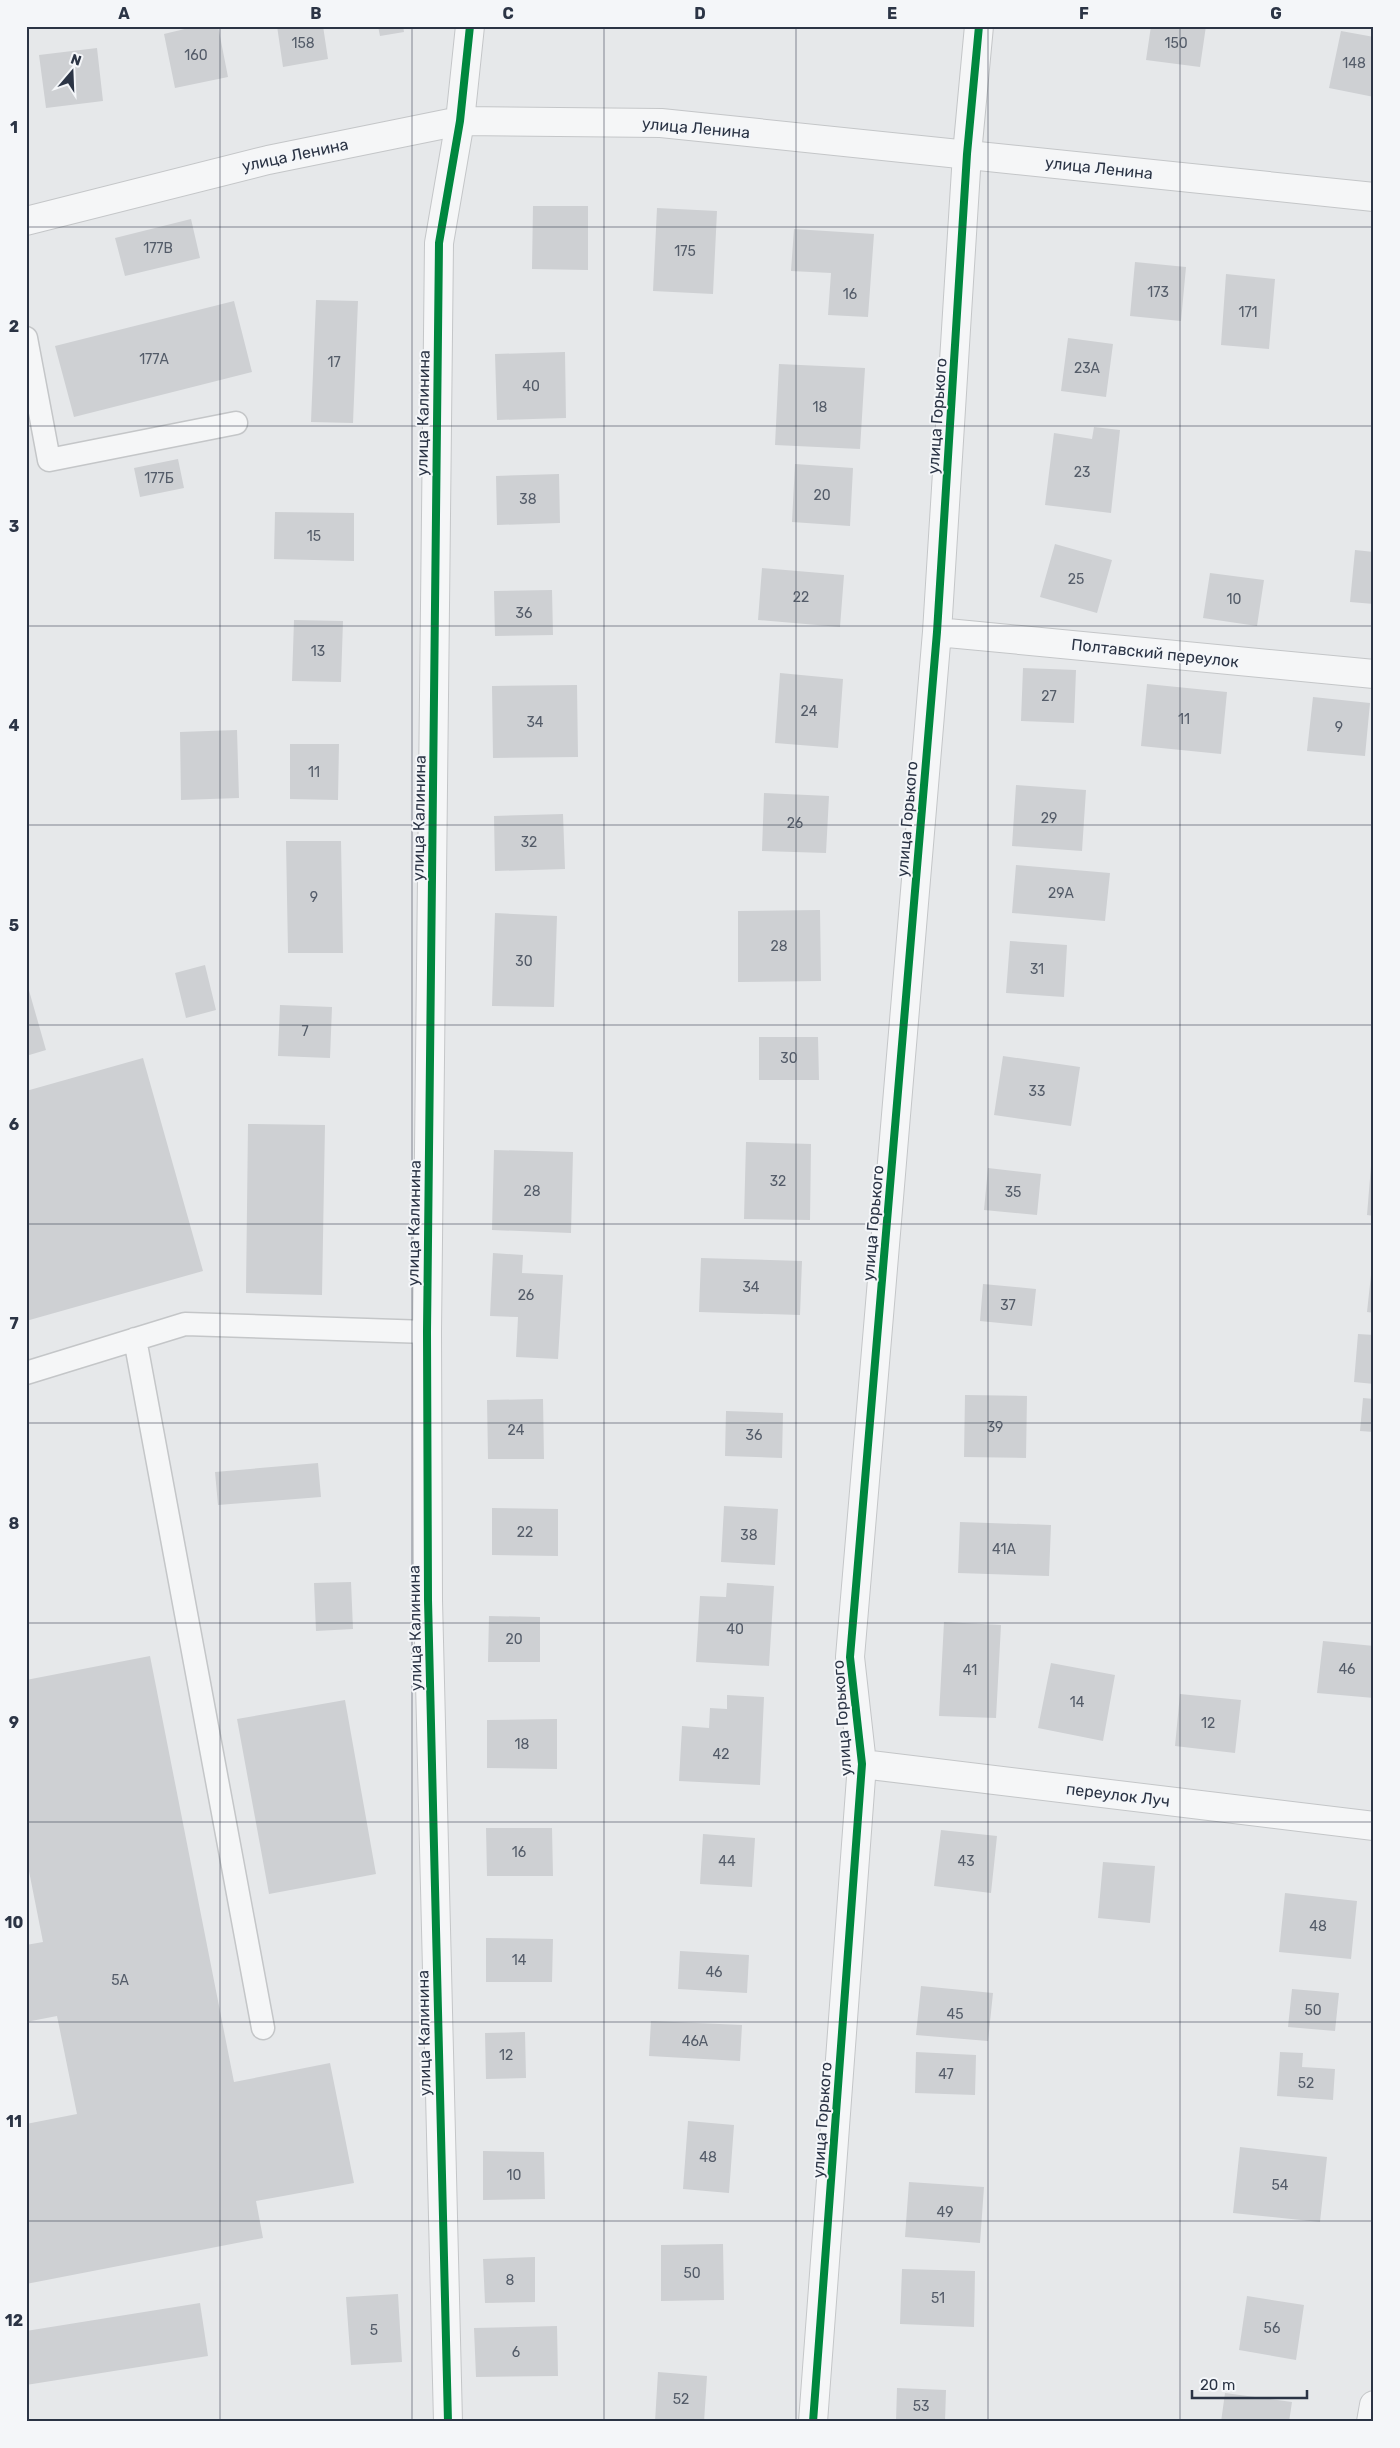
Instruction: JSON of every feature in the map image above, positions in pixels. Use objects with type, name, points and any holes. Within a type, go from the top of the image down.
[{"type":"street","name":"улица Калинина","points":[[448,2422],[428,1600],[427,1332],[439,243],[460,121],[470,26]]},
{"type":"street","name":"улица Горького","points":[[813,2422],[862,1764],[850,1657],[937,632],[967,154],[979,26]]},
{"type":"street","name":"улица Ленина","points":[[26,221],[268,160],[460,121],[661,123],[1374,197]]},
{"type":"street","name":"Полтавский переулок","points":[[937,632],[1374,674]]},
{"type":"street","name":"переулок Луч","points":[[862,1764],[1374,1826]]},
{"type":"street","points":[[1372,2422],[1374,2406]]},
{"type":"lane","points":[[26,338],[49,460],[236,423]]},
{"type":"lane","points":[[26,1373],[184,1324],[427,1332]]},
{"type":"lane","points":[[135,1339],[263,2028]]},
{"type":"building","points":[[197,26],[218,26],[228,77],[175,88],[164,34]]},
{"type":"building","points":[[277,26],[323,26],[328,59],[283,67]]},
{"type":"building","points":[[378,26],[403,26],[404,32],[380,36]]},
{"type":"building","points":[[1151,26],[1206,26],[1200,67],[1146,60]]},
{"type":"building","points":[[1341,31],[1374,37],[1374,97],[1329,88]]},
{"type":"building","points":[[97,48],[103,101],[46,108],[39,55]]},
{"type":"building","points":[[533,206],[588,206],[588,270],[532,269]]},
{"type":"building","points":[[657,208],[717,211],[713,294],[653,291]]},
{"type":"building","points":[[191,219],[200,258],[125,276],[115,238]]},
{"type":"building","points":[[794,229],[874,234],[868,317],[828,315],[831,273],[791,271]]},
{"type":"building","points":[[1135,262],[1186,267],[1181,321],[1130,316]]},
{"type":"building","points":[[1226,274],[1275,279],[1269,349],[1221,345]]},
{"type":"building","points":[[316,300],[358,301],[353,423],[311,422]]},
{"type":"building","points":[[234,301],[252,372],[74,417],[55,346]]},
{"type":"building","points":[[1068,338],[1113,344],[1106,397],[1061,391]]},
{"type":"building","points":[[565,352],[566,418],[497,420],[495,354]]},
{"type":"building","points":[[779,364],[865,368],[860,449],[775,445]]},
{"type":"building","points":[[1094,427],[1120,430],[1111,513],[1045,505],[1054,433],[1092,439]]},
{"type":"building","points":[[178,459],[184,488],[140,497],[134,468]]},
{"type":"building","points":[[795,464],[853,468],[850,526],[792,522]]},
{"type":"building","points":[[559,474],[560,523],[497,525],[496,476]]},
{"type":"building","points":[[275,512],[354,513],[354,561],[274,559]]},
{"type":"building","points":[[1055,544],[1112,560],[1097,613],[1040,597]]},
{"type":"building","points":[[1355,550],[1374,552],[1374,604],[1350,602]]},
{"type":"building","points":[[762,568],[844,575],[840,627],[758,620]]},
{"type":"building","points":[[1210,573],[1264,580],[1257,626],[1203,618]]},
{"type":"building","points":[[552,590],[553,635],[495,636],[494,591]]},
{"type":"building","points":[[294,620],[343,621],[341,682],[292,681]]},
{"type":"building","points":[[1023,668],[1076,670],[1074,723],[1021,721]]},
{"type":"building","points":[[780,673],[843,679],[838,748],[775,743]]},
{"type":"building","points":[[1147,684],[1227,692],[1221,754],[1141,746]]},
{"type":"building","points":[[577,685],[578,757],[493,758],[492,686]]},
{"type":"building","points":[[1313,697],[1370,703],[1365,756],[1307,751]]},
{"type":"building","points":[[237,730],[239,798],[181,800],[180,732]]},
{"type":"building","points":[[290,744],[339,744],[338,800],[290,799]]},
{"type":"building","points":[[1016,785],[1086,790],[1082,851],[1012,846]]},
{"type":"building","points":[[764,793],[829,796],[826,853],[762,851]]},
{"type":"building","points":[[563,814],[565,869],[495,871],[494,816]]},
{"type":"building","points":[[286,841],[341,841],[343,953],[288,953]]},
{"type":"building","points":[[1016,865],[1110,873],[1105,921],[1012,913]]},
{"type":"building","points":[[820,910],[821,981],[738,982],[738,911]]},
{"type":"building","points":[[495,913],[557,916],[554,1007],[492,1006]]},
{"type":"building","points":[[1010,941],[1067,945],[1064,997],[1006,993]]},
{"type":"building","points":[[205,965],[216,1010],[186,1018],[175,973]]},
{"type":"building","points":[[26,980],[46,1050],[26,1056]]},
{"type":"building","points":[[280,1005],[332,1007],[330,1058],[278,1056]]},
{"type":"building","points":[[759,1037],[818,1037],[819,1080],[759,1080]]},
{"type":"building","points":[[1003,1056],[1080,1067],[1071,1126],[994,1115]]},
{"type":"building","points":[[143,1058],[203,1271],[26,1321],[26,1091]]},
{"type":"building","points":[[248,1124],[325,1125],[322,1295],[246,1293]]},
{"type":"building","points":[[746,1142],[811,1144],[810,1220],[744,1219]]},
{"type":"building","points":[[494,1150],[573,1152],[571,1233],[492,1230]]},
{"type":"building","points":[[1372,1154],[1374,1154],[1374,1216],[1367,1215]]},
{"type":"building","points":[[988,1168],[1041,1174],[1037,1215],[984,1210]]},
{"type":"building","points":[[493,1253],[523,1255],[522,1273],[563,1275],[558,1359],[516,1357],[518,1317],[490,1316]]},
{"type":"building","points":[[701,1258],[802,1261],[800,1315],[699,1312]]},
{"type":"building","points":[[1371,1275],[1374,1275],[1374,1313],[1367,1312]]},
{"type":"building","points":[[983,1284],[1036,1289],[1032,1326],[980,1321]]},
{"type":"building","points":[[1358,1334],[1374,1335],[1374,1384],[1354,1382]]},
{"type":"building","points":[[965,1395],[1027,1396],[1026,1458],[964,1457]]},
{"type":"building","points":[[1363,1398],[1374,1399],[1374,1432],[1360,1431]]},
{"type":"building","points":[[543,1399],[544,1459],[488,1459],[487,1400]]},
{"type":"building","points":[[726,1411],[783,1413],[782,1458],[725,1456]]},
{"type":"building","points":[[318,1463],[321,1497],[218,1505],[215,1472]]},
{"type":"building","points":[[724,1506],[778,1509],[775,1565],[721,1562]]},
{"type":"building","points":[[492,1508],[558,1509],[558,1556],[492,1555]]},
{"type":"building","points":[[960,1522],[1051,1525],[1049,1576],[958,1573]]},
{"type":"building","points":[[351,1582],[353,1629],[316,1631],[314,1583]]},
{"type":"building","points":[[727,1583],[774,1586],[769,1666],[696,1662],[700,1596],[726,1597]]},
{"type":"building","points":[[489,1616],[540,1617],[540,1662],[488,1662]]},
{"type":"building","points":[[944,1622],[1001,1625],[996,1718],[939,1716]]},
{"type":"building","points":[[1323,1641],[1374,1646],[1374,1698],[1317,1693]]},
{"type":"building","points":[[150,1656],[234,2082],[330,2063],[354,2183],[256,2201],[263,2238],[26,2284],[26,2124],[77,2114],[57,2016],[26,2022],[26,1945],[43,1942],[26,1856],[26,1680]]},
{"type":"building","points":[[1051,1663],[1115,1675],[1103,1741],[1038,1728]]},
{"type":"building","points":[[1180,1694],[1241,1700],[1235,1753],[1175,1746]]},
{"type":"building","points":[[727,1695],[764,1697],[760,1785],[679,1781],[682,1726],[709,1728],[710,1708],[727,1709]]},
{"type":"building","points":[[345,1700],[376,1874],[269,1894],[237,1719]]},
{"type":"building","points":[[557,1719],[557,1769],[487,1768],[487,1720]]},
{"type":"building","points":[[486,1828],[552,1828],[553,1876],[487,1876]]},
{"type":"building","points":[[941,1830],[997,1836],[991,1893],[934,1886]]},
{"type":"building","points":[[703,1834],[755,1838],[752,1887],[700,1884]]},
{"type":"building","points":[[1103,1862],[1155,1866],[1150,1923],[1098,1918]]},
{"type":"building","points":[[1285,1893],[1357,1901],[1351,1959],[1279,1952]]},
{"type":"building","points":[[486,1938],[553,1939],[552,1982],[486,1982]]},
{"type":"building","points":[[680,1951],[749,1955],[747,1993],[678,1989]]},
{"type":"building","points":[[921,1986],[993,1993],[988,2041],[916,2035]]},
{"type":"building","points":[[1292,1989],[1339,1993],[1335,2031],[1288,2027]]},
{"type":"building","points":[[651,2021],[742,2025],[740,2061],[649,2056]]},
{"type":"building","points":[[525,2032],[526,2078],[486,2079],[485,2033]]},
{"type":"building","points":[[916,2052],[976,2055],[975,2095],[915,2093]]},
{"type":"building","points":[[1280,2052],[1303,2053],[1302,2067],[1335,2069],[1333,2100],[1277,2096]]},
{"type":"building","points":[[688,2121],[734,2125],[729,2193],[683,2189]]},
{"type":"building","points":[[1240,2147],[1327,2157],[1320,2222],[1233,2213]]},
{"type":"building","points":[[483,2151],[544,2152],[545,2199],[483,2200]]},
{"type":"building","points":[[909,2182],[984,2187],[980,2243],[905,2237]]},
{"type":"building","points":[[723,2244],[724,2300],[661,2301],[661,2245]]},
{"type":"building","points":[[535,2257],[535,2302],[485,2303],[483,2259]]},
{"type":"building","points":[[902,2269],[975,2271],[974,2327],[900,2324]]},
{"type":"building","points":[[398,2294],[402,2362],[351,2365],[346,2297]]},
{"type":"building","points":[[1247,2296],[1304,2305],[1296,2360],[1239,2350]]},
{"type":"building","points":[[200,2303],[208,2356],[26,2385],[26,2331]]},
{"type":"building","points":[[557,2326],[558,2376],[476,2377],[474,2328]]},
{"type":"building","points":[[658,2372],[707,2376],[704,2422],[655,2422]]},
{"type":"building","points":[[897,2388],[946,2390],[945,2422],[896,2422]]},
{"type":"building","points":[[1225,2393],[1292,2402],[1289,2422],[1221,2422]]},
{"type":"cycle path","points":[[448,2422],[428,1600],[427,1332],[439,243],[460,121],[470,26]]},
{"type":"cycle path","points":[[813,2422],[862,1764],[850,1657],[937,632],[967,154],[979,26]]}]
